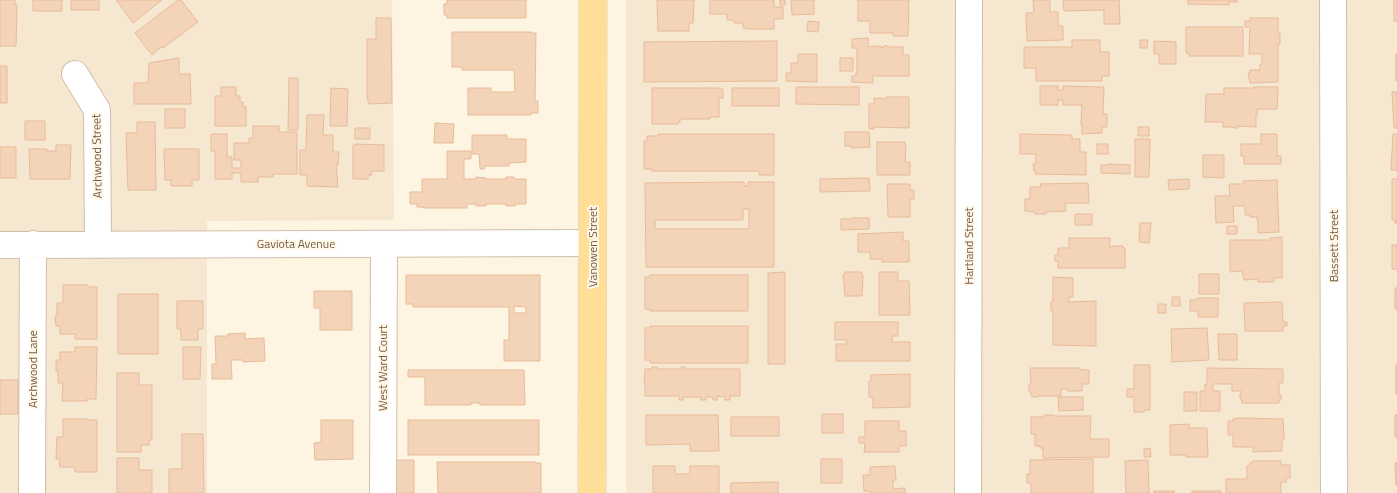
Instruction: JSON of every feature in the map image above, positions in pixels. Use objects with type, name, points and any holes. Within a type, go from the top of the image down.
[{"type":"main road","name":"Vanowen Street","points":[[592,493],[593,0]]},
{"type":"street","name":"Hartland Street","points":[[968,493],[969,0]]},
{"type":"street","name":"Bassett Street","points":[[1333,0],[1334,493]]},
{"type":"street","name":"Archwood Street","points":[[75,74],[97,110],[98,244]]},
{"type":"street","name":"Gaviota Avenue","points":[[0,244],[593,243]]},
{"type":"street","name":"Archwood Lane","points":[[32,493],[33,244]]},
{"type":"street","name":"West Ward Court","points":[[384,244],[384,493]]},
{"type":"shaded area","points":[[0,0],[392,0],[394,220],[207,221],[207,493],[0,493]]},
{"type":"shaded area","points":[[626,0],[1397,0],[1397,493],[626,493]]},
{"type":"building","points":[[0,0],[15,0],[15,5],[17,5],[16,46],[0,46]]},
{"type":"building","points":[[33,0],[62,0],[62,11],[33,11]]},
{"type":"building","points":[[71,0],[99,0],[99,10],[71,10]]},
{"type":"building","points":[[116,0],[162,0],[133,23]]},
{"type":"building","points":[[178,0],[181,0],[198,22],[152,55],[135,33]]},
{"type":"building","points":[[447,0],[526,0],[526,18],[447,18],[447,15],[444,15],[444,4],[447,4]]},
{"type":"building","points":[[657,0],[694,0],[693,23],[689,23],[689,31],[658,31]]},
{"type":"building","points":[[710,0],[774,0],[774,7],[783,7],[783,19],[774,19],[774,29],[746,29],[743,28],[743,23],[734,23],[734,20],[727,20],[727,14],[710,14]]},
{"type":"building","points":[[780,0],[785,0],[785,5],[780,5]]},
{"type":"building","points":[[791,0],[814,0],[814,14],[792,15]]},
{"type":"building","points":[[858,0],[909,0],[908,36],[893,36],[893,33],[870,33],[870,21],[858,21]]},
{"type":"building","points":[[1033,0],[1050,0],[1050,12],[1058,12],[1058,26],[1063,26],[1063,40],[1027,41],[1026,13],[1034,13]]},
{"type":"building","points":[[1063,0],[1119,0],[1120,24],[1104,24],[1104,10],[1064,11]]},
{"type":"building","points":[[1188,0],[1237,0],[1237,2],[1229,2],[1229,5],[1188,4]]},
{"type":"building","points":[[1394,0],[1397,0],[1397,21],[1394,21]]},
{"type":"building","points":[[376,18],[391,18],[392,103],[369,104],[367,97],[367,39],[376,39]]},
{"type":"building","points":[[1250,18],[1278,18],[1280,44],[1278,44],[1278,82],[1250,83],[1248,73],[1250,73],[1250,70],[1260,70],[1262,54],[1249,54],[1250,27],[1245,27],[1245,21],[1250,21]]},
{"type":"building","points":[[808,21],[819,22],[818,32],[807,31]]},
{"type":"building","points":[[1186,27],[1243,27],[1243,56],[1189,56],[1189,53],[1186,53]]},
{"type":"building","points":[[452,32],[536,33],[535,101],[538,101],[538,113],[531,113],[531,115],[468,115],[468,88],[491,88],[491,92],[515,92],[514,70],[462,70],[462,67],[452,67]]},
{"type":"building","points":[[868,38],[868,47],[903,47],[903,55],[909,55],[909,76],[873,76],[873,83],[852,82],[852,76],[856,76],[857,73],[857,48],[852,48],[852,39]]},
{"type":"building","points":[[1072,40],[1100,40],[1100,52],[1109,52],[1109,76],[1102,76],[1102,81],[1036,81],[1036,68],[1024,68],[1024,47],[1072,47]]},
{"type":"building","points":[[1140,40],[1148,40],[1147,48],[1140,48]]},
{"type":"building","points":[[777,41],[777,81],[644,82],[644,42]]},
{"type":"building","points":[[1154,41],[1176,42],[1176,64],[1159,64],[1159,54],[1154,54]]},
{"type":"building","points":[[798,54],[817,54],[817,82],[786,81],[786,73],[791,73],[791,63],[798,63]]},
{"type":"building","points":[[1397,54],[1397,81],[1396,81]]},
{"type":"building","points":[[179,58],[179,74],[190,74],[191,104],[134,104],[134,83],[148,83],[149,63]]},
{"type":"building","points":[[840,58],[853,58],[853,71],[840,71]]},
{"type":"building","points":[[0,66],[7,66],[7,103],[0,103]]},
{"type":"building","points":[[289,78],[298,78],[298,130],[288,130]]},
{"type":"building","points":[[1040,86],[1058,86],[1058,90],[1063,90],[1063,86],[1104,87],[1103,114],[1107,114],[1107,127],[1102,127],[1102,133],[1082,134],[1082,105],[1063,105],[1063,100],[1058,100],[1058,105],[1040,105]]},
{"type":"building","points":[[221,87],[236,87],[236,96],[240,96],[240,102],[243,102],[243,107],[246,107],[246,126],[215,126],[215,96],[221,96]]},
{"type":"building","points":[[796,87],[859,87],[859,105],[796,104]]},
{"type":"building","points":[[1278,87],[1277,109],[1258,109],[1256,127],[1238,126],[1238,128],[1233,128],[1223,127],[1223,122],[1205,122],[1206,94],[1224,94],[1224,88]]},
{"type":"building","points":[[331,88],[348,89],[347,126],[330,126]]},
{"type":"building","points":[[652,88],[723,89],[723,98],[719,98],[719,117],[710,117],[710,119],[680,119],[678,124],[652,124]]},
{"type":"building","points":[[732,88],[779,88],[779,106],[732,106]]},
{"type":"building","points":[[1392,92],[1397,92],[1397,128],[1394,128]]},
{"type":"building","points":[[887,97],[909,97],[909,128],[874,127],[874,129],[869,129],[869,104],[874,104],[874,98],[884,99]]},
{"type":"building","points":[[165,109],[185,109],[185,128],[165,128]]},
{"type":"building","points":[[307,115],[324,115],[323,135],[333,135],[333,152],[339,152],[338,165],[336,165],[338,187],[307,186],[307,175],[300,175],[300,150],[306,150]]},
{"type":"building","points":[[25,121],[45,121],[45,140],[25,140]]},
{"type":"building","points":[[137,122],[155,122],[156,190],[128,190],[126,133],[137,133]]},
{"type":"building","points":[[435,123],[454,124],[453,143],[434,143]]},
{"type":"building","points":[[253,126],[279,126],[279,132],[297,132],[297,174],[273,174],[273,177],[258,177],[258,182],[241,182],[241,173],[232,173],[232,179],[215,179],[215,151],[211,151],[211,134],[227,134],[227,157],[232,157],[232,168],[241,168],[241,160],[234,160],[234,143],[249,143],[249,138],[253,138]]},
{"type":"building","points":[[1138,127],[1149,127],[1149,136],[1138,136]]},
{"type":"building","points":[[355,128],[370,128],[370,139],[355,139]]},
{"type":"building","points":[[845,132],[869,132],[870,147],[851,148],[851,146],[845,146]]},
{"type":"building","points":[[658,134],[774,134],[774,175],[759,175],[759,171],[652,171],[652,169],[644,169],[644,141],[647,141],[647,136],[658,136]]},
{"type":"building","points":[[1020,134],[1072,135],[1072,139],[1080,139],[1080,152],[1086,152],[1086,175],[1035,174],[1033,164],[1036,164],[1036,154],[1020,154]]},
{"type":"building","points":[[1261,134],[1277,134],[1277,156],[1281,156],[1281,164],[1244,164],[1244,156],[1241,156],[1241,144],[1261,144]]},
{"type":"building","points":[[1393,134],[1397,134],[1397,170],[1391,170]]},
{"type":"building","points":[[472,135],[507,135],[507,139],[526,139],[526,162],[509,163],[509,166],[485,166],[484,169],[480,169],[479,154],[472,154]]},
{"type":"building","points":[[1135,139],[1150,139],[1149,177],[1135,177]]},
{"type":"building","points":[[877,142],[905,142],[905,162],[910,162],[910,175],[877,175]]},
{"type":"building","points":[[1097,144],[1108,144],[1108,154],[1097,154]]},
{"type":"building","points":[[56,145],[71,145],[70,179],[30,179],[29,149],[56,151]]},
{"type":"building","points":[[353,145],[384,145],[384,171],[371,171],[372,175],[368,175],[368,179],[353,179]]},
{"type":"building","points":[[0,147],[16,147],[16,178],[0,178]]},
{"type":"building","points":[[164,149],[199,149],[199,180],[192,180],[192,186],[171,186],[171,180],[165,180]]},
{"type":"building","points":[[447,151],[471,151],[471,159],[464,159],[464,179],[476,179],[476,177],[506,179],[506,177],[514,177],[514,179],[526,179],[526,204],[506,206],[506,204],[486,204],[486,206],[476,206],[476,204],[467,204],[467,208],[423,208],[417,207],[417,204],[410,204],[410,192],[422,192],[422,179],[447,179]]},
{"type":"building","points":[[1203,155],[1224,155],[1224,178],[1203,177]]},
{"type":"building","points":[[1101,165],[1130,165],[1130,174],[1101,173]]},
{"type":"building","points":[[869,178],[870,191],[820,192],[820,179]]},
{"type":"building","points":[[1189,179],[1189,189],[1169,190],[1168,180]]},
{"type":"building","points":[[1392,179],[1397,179],[1397,223],[1395,223],[1395,220],[1392,220]]},
{"type":"building","points":[[1277,180],[1279,232],[1258,233],[1257,217],[1245,215],[1245,206],[1233,206],[1234,222],[1216,223],[1215,196],[1230,196],[1229,184],[1243,184],[1243,181]]},
{"type":"building","points":[[744,182],[744,186],[748,186],[748,182],[774,182],[774,267],[646,267],[645,183]],"holes":[[[743,209],[749,209],[749,229],[655,229],[655,220],[743,220]]]},
{"type":"building","points":[[1088,183],[1089,203],[1065,203],[1066,211],[1046,212],[1046,214],[1035,214],[1035,212],[1025,211],[1025,199],[1030,199],[1030,187],[1041,187],[1040,184]]},
{"type":"building","points":[[887,184],[910,184],[910,190],[914,190],[914,199],[910,199],[910,217],[888,217]]},
{"type":"building","points":[[1075,214],[1092,214],[1092,225],[1075,225]]},
{"type":"building","points":[[869,218],[869,229],[841,230],[841,219]]},
{"type":"building","points":[[1140,223],[1151,223],[1149,243],[1139,242]]},
{"type":"building","points":[[1227,226],[1237,226],[1237,234],[1227,234]]},
{"type":"building","points":[[903,232],[903,241],[909,241],[909,262],[882,262],[882,259],[870,259],[870,252],[858,252],[858,234]]},
{"type":"building","points":[[1282,237],[1282,278],[1274,278],[1274,282],[1258,282],[1258,279],[1244,280],[1242,271],[1230,272],[1230,240],[1270,240],[1270,238]]},
{"type":"building","points":[[1069,238],[1110,238],[1110,248],[1112,246],[1123,246],[1125,248],[1125,268],[1058,268],[1058,261],[1055,261],[1055,255],[1058,255],[1058,248],[1069,248]]},
{"type":"building","points":[[1392,245],[1397,245],[1397,269],[1392,269]]},
{"type":"building","points":[[785,272],[785,364],[768,364],[768,273]]},
{"type":"building","points":[[845,272],[862,272],[862,296],[845,296],[843,274]]},
{"type":"building","points":[[879,272],[898,272],[898,281],[909,281],[910,315],[879,315]]},
{"type":"building","points":[[1199,274],[1219,274],[1219,294],[1199,294]]},
{"type":"building","points":[[406,275],[540,275],[540,361],[504,361],[504,340],[509,340],[509,307],[413,307],[413,304],[406,304]],"holes":[[[514,306],[526,307],[526,313],[514,313]]]},
{"type":"building","points":[[650,275],[748,275],[748,311],[650,311],[650,309],[645,309],[645,277],[650,277]]},
{"type":"building","points":[[1053,277],[1073,278],[1073,297],[1069,297],[1069,302],[1096,301],[1096,346],[1053,345],[1053,311],[1051,311],[1051,302],[1053,302]]},
{"type":"building","points":[[63,285],[97,287],[97,339],[75,339],[75,334],[60,334],[60,326],[56,326],[55,316],[57,316],[57,303],[63,303]]},
{"type":"building","points":[[1395,288],[1397,288],[1397,309],[1395,309]]},
{"type":"building","points":[[314,291],[352,291],[352,330],[320,330],[320,308],[314,308]]},
{"type":"building","points":[[118,294],[158,294],[158,354],[118,354]]},
{"type":"building","points":[[1172,297],[1180,297],[1180,306],[1172,306]]},
{"type":"building","points":[[1197,298],[1218,298],[1218,317],[1198,317],[1198,311],[1190,311],[1190,300],[1197,300]]},
{"type":"building","points":[[177,301],[203,301],[203,329],[198,329],[198,340],[181,340],[181,329],[177,329]]},
{"type":"building","points":[[1282,302],[1283,322],[1287,322],[1287,326],[1283,326],[1283,331],[1245,331],[1244,303]]},
{"type":"building","points":[[1158,304],[1166,304],[1166,313],[1158,313]]},
{"type":"building","points":[[835,322],[898,322],[898,336],[892,336],[892,342],[910,342],[910,361],[836,361],[836,344],[847,344],[847,340],[835,340]]},
{"type":"building","points":[[650,326],[748,326],[748,363],[650,363],[650,360],[645,360],[645,328],[650,328]]},
{"type":"building","points":[[1207,328],[1209,360],[1172,362],[1171,329]]},
{"type":"building","points":[[245,333],[245,339],[264,338],[265,361],[243,362],[243,360],[231,360],[232,379],[212,379],[212,364],[216,364],[215,336]]},
{"type":"building","points":[[1218,334],[1237,334],[1237,360],[1219,360]]},
{"type":"building","points":[[75,347],[97,347],[96,399],[62,401],[63,383],[58,383],[56,360],[60,360],[60,352],[75,352]]},
{"type":"building","points":[[183,347],[201,347],[200,379],[183,379]]},
{"type":"building","points":[[1134,365],[1150,365],[1150,410],[1144,410],[1144,412],[1134,412],[1134,397],[1127,397],[1127,389],[1134,389]]},
{"type":"building","points":[[1397,365],[1397,394],[1396,394]]},
{"type":"building","points":[[652,367],[657,367],[657,369],[681,369],[681,367],[685,367],[685,369],[740,369],[740,396],[730,396],[730,400],[717,396],[717,400],[713,400],[713,397],[706,397],[706,400],[701,400],[701,397],[683,397],[683,400],[679,400],[679,396],[645,396],[645,369],[652,369]]},
{"type":"building","points":[[1030,368],[1080,368],[1080,370],[1089,370],[1089,384],[1082,384],[1082,391],[1061,389],[1061,396],[1033,397],[1031,392],[1029,392],[1029,384],[1031,384]]},
{"type":"building","points":[[1207,368],[1283,369],[1283,383],[1279,383],[1281,400],[1279,400],[1279,403],[1242,403],[1240,398],[1241,391],[1232,391],[1232,384],[1213,384],[1213,391],[1220,391],[1220,411],[1200,411],[1200,391],[1205,391]]},
{"type":"building","points":[[408,370],[524,370],[525,405],[480,405],[480,403],[471,403],[471,405],[425,405],[425,377],[408,377]]},
{"type":"building","points":[[117,373],[139,373],[139,385],[152,385],[152,440],[149,440],[149,445],[141,445],[141,452],[117,452]]},
{"type":"building","points":[[910,374],[910,407],[873,408],[873,397],[869,397],[871,375]]},
{"type":"building","points":[[0,380],[18,380],[18,414],[0,414]]},
{"type":"building","points":[[1184,392],[1197,392],[1197,411],[1184,411]]},
{"type":"building","points":[[1058,397],[1083,397],[1083,410],[1059,411]]},
{"type":"building","points":[[822,414],[843,414],[843,433],[822,433]]},
{"type":"building","points":[[646,415],[718,415],[719,451],[690,451],[690,444],[646,445]]},
{"type":"building","points":[[1044,415],[1091,416],[1090,439],[1109,439],[1109,457],[1043,458],[1043,448],[1035,446],[1035,434],[1031,434],[1031,417],[1044,417]]},
{"type":"building","points":[[1395,415],[1397,415],[1397,437],[1395,437]]},
{"type":"building","points":[[731,417],[779,417],[779,436],[731,436]]},
{"type":"building","points":[[1240,418],[1283,419],[1284,440],[1282,440],[1282,451],[1253,452],[1253,447],[1233,447],[1233,435],[1228,435],[1228,421]]},
{"type":"building","points":[[63,419],[97,420],[97,472],[75,472],[75,467],[60,467],[59,459],[56,459],[57,437],[63,437]]},
{"type":"building","points":[[321,420],[353,420],[353,459],[315,460],[314,443],[321,442]]},
{"type":"building","points":[[408,420],[539,420],[539,455],[408,455]]},
{"type":"building","points":[[865,421],[899,421],[899,431],[906,431],[906,446],[899,446],[899,452],[864,452],[865,443],[859,443],[859,437],[865,437]]},
{"type":"building","points":[[1189,424],[1189,428],[1207,428],[1208,457],[1170,455],[1170,425]]},
{"type":"building","points":[[182,434],[203,434],[204,493],[169,493],[169,469],[182,469]]},
{"type":"building","points":[[1150,448],[1151,457],[1144,457],[1144,449]]},
{"type":"building","points":[[117,458],[139,458],[139,470],[152,470],[152,493],[117,493]]},
{"type":"building","points":[[821,459],[842,459],[842,483],[821,483]]},
{"type":"building","points":[[1093,459],[1093,493],[1031,493],[1031,483],[1027,483],[1027,474],[1030,474],[1030,460]]},
{"type":"building","points":[[395,460],[414,460],[414,493],[395,493]]},
{"type":"building","points":[[1148,460],[1149,493],[1126,493],[1125,461]]},
{"type":"building","points":[[1253,461],[1281,461],[1281,465],[1290,465],[1290,478],[1286,478],[1286,482],[1281,482],[1281,493],[1226,493],[1226,479],[1247,479],[1247,466]]},
{"type":"building","points":[[437,462],[541,463],[541,493],[438,493]]},
{"type":"building","points":[[1395,463],[1397,463],[1397,485],[1396,485]]},
{"type":"building","points":[[653,466],[675,466],[675,474],[690,474],[690,466],[719,466],[719,493],[653,493]]},
{"type":"building","points":[[895,466],[896,480],[893,480],[893,489],[905,488],[905,493],[870,493],[870,491],[864,491],[863,475],[870,475],[870,467]]},
{"type":"building","points":[[778,482],[778,493],[731,493],[731,483]]},
{"type":"building","points":[[1154,491],[1174,491],[1174,493],[1154,493]]},
{"type":"building","points":[[1192,491],[1221,491],[1221,493],[1192,493]]}]
